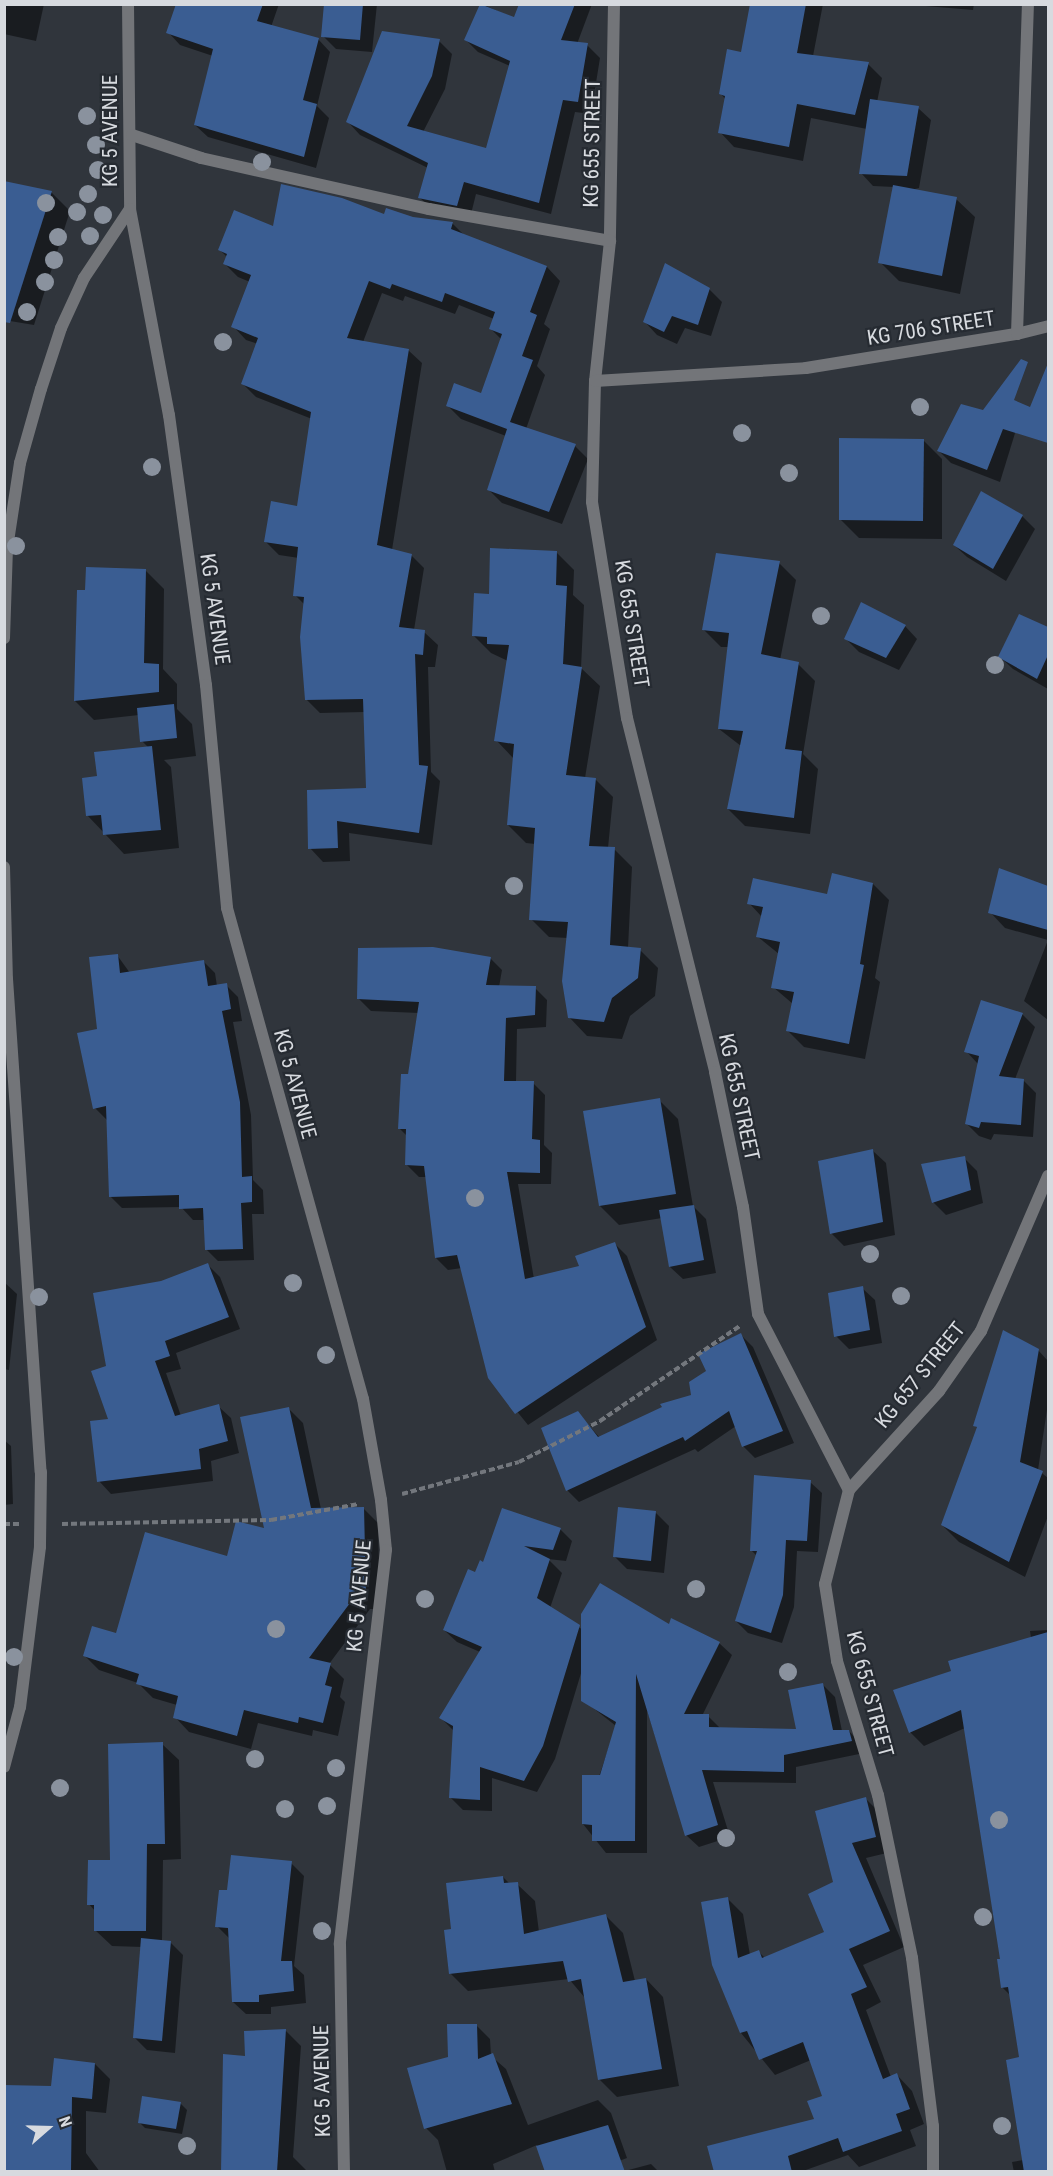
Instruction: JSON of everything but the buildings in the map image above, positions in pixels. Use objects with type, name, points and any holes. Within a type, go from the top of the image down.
[{"type":"street","name":"KG 5 AVENUE","points":[[128,4],[132,135],[130,209],[169,415],[203,662],[227,908],[363,1399],[381,1500],[386,1550],[340,1944],[344,2172]]},
{"type":"street","name":"KG 655 STREET","points":[[614,4],[610,240],[595,381],[592,502],[627,718],[715,1072],[743,1207],[758,1314],[849,1490],[825,1584],[837,1661],[878,1795],[912,1958],[933,2126],[933,2172]]},
{"type":"street","name":"KG 706 STREET","points":[[595,381],[806,368],[1017,334],[1028,4]]},
{"type":"street","points":[[132,135],[201,158],[429,209],[610,240]]},
{"type":"street","points":[[4,638],[8,537],[20,464],[40,389],[61,328],[84,278],[130,209]]},
{"type":"street","points":[[1017,334],[1048,326]]},
{"type":"street","points":[[4,867],[7,979],[41,1472],[40,1524],[20,1707],[4,1767]]},
{"type":"street","name":"KG 657 STREET","points":[[849,1490],[939,1390],[981,1331],[1048,1176]]},
{"type":"path","points":[[40,1524],[271,1520],[381,1500],[519,1462],[600,1421],[758,1314]]}]
